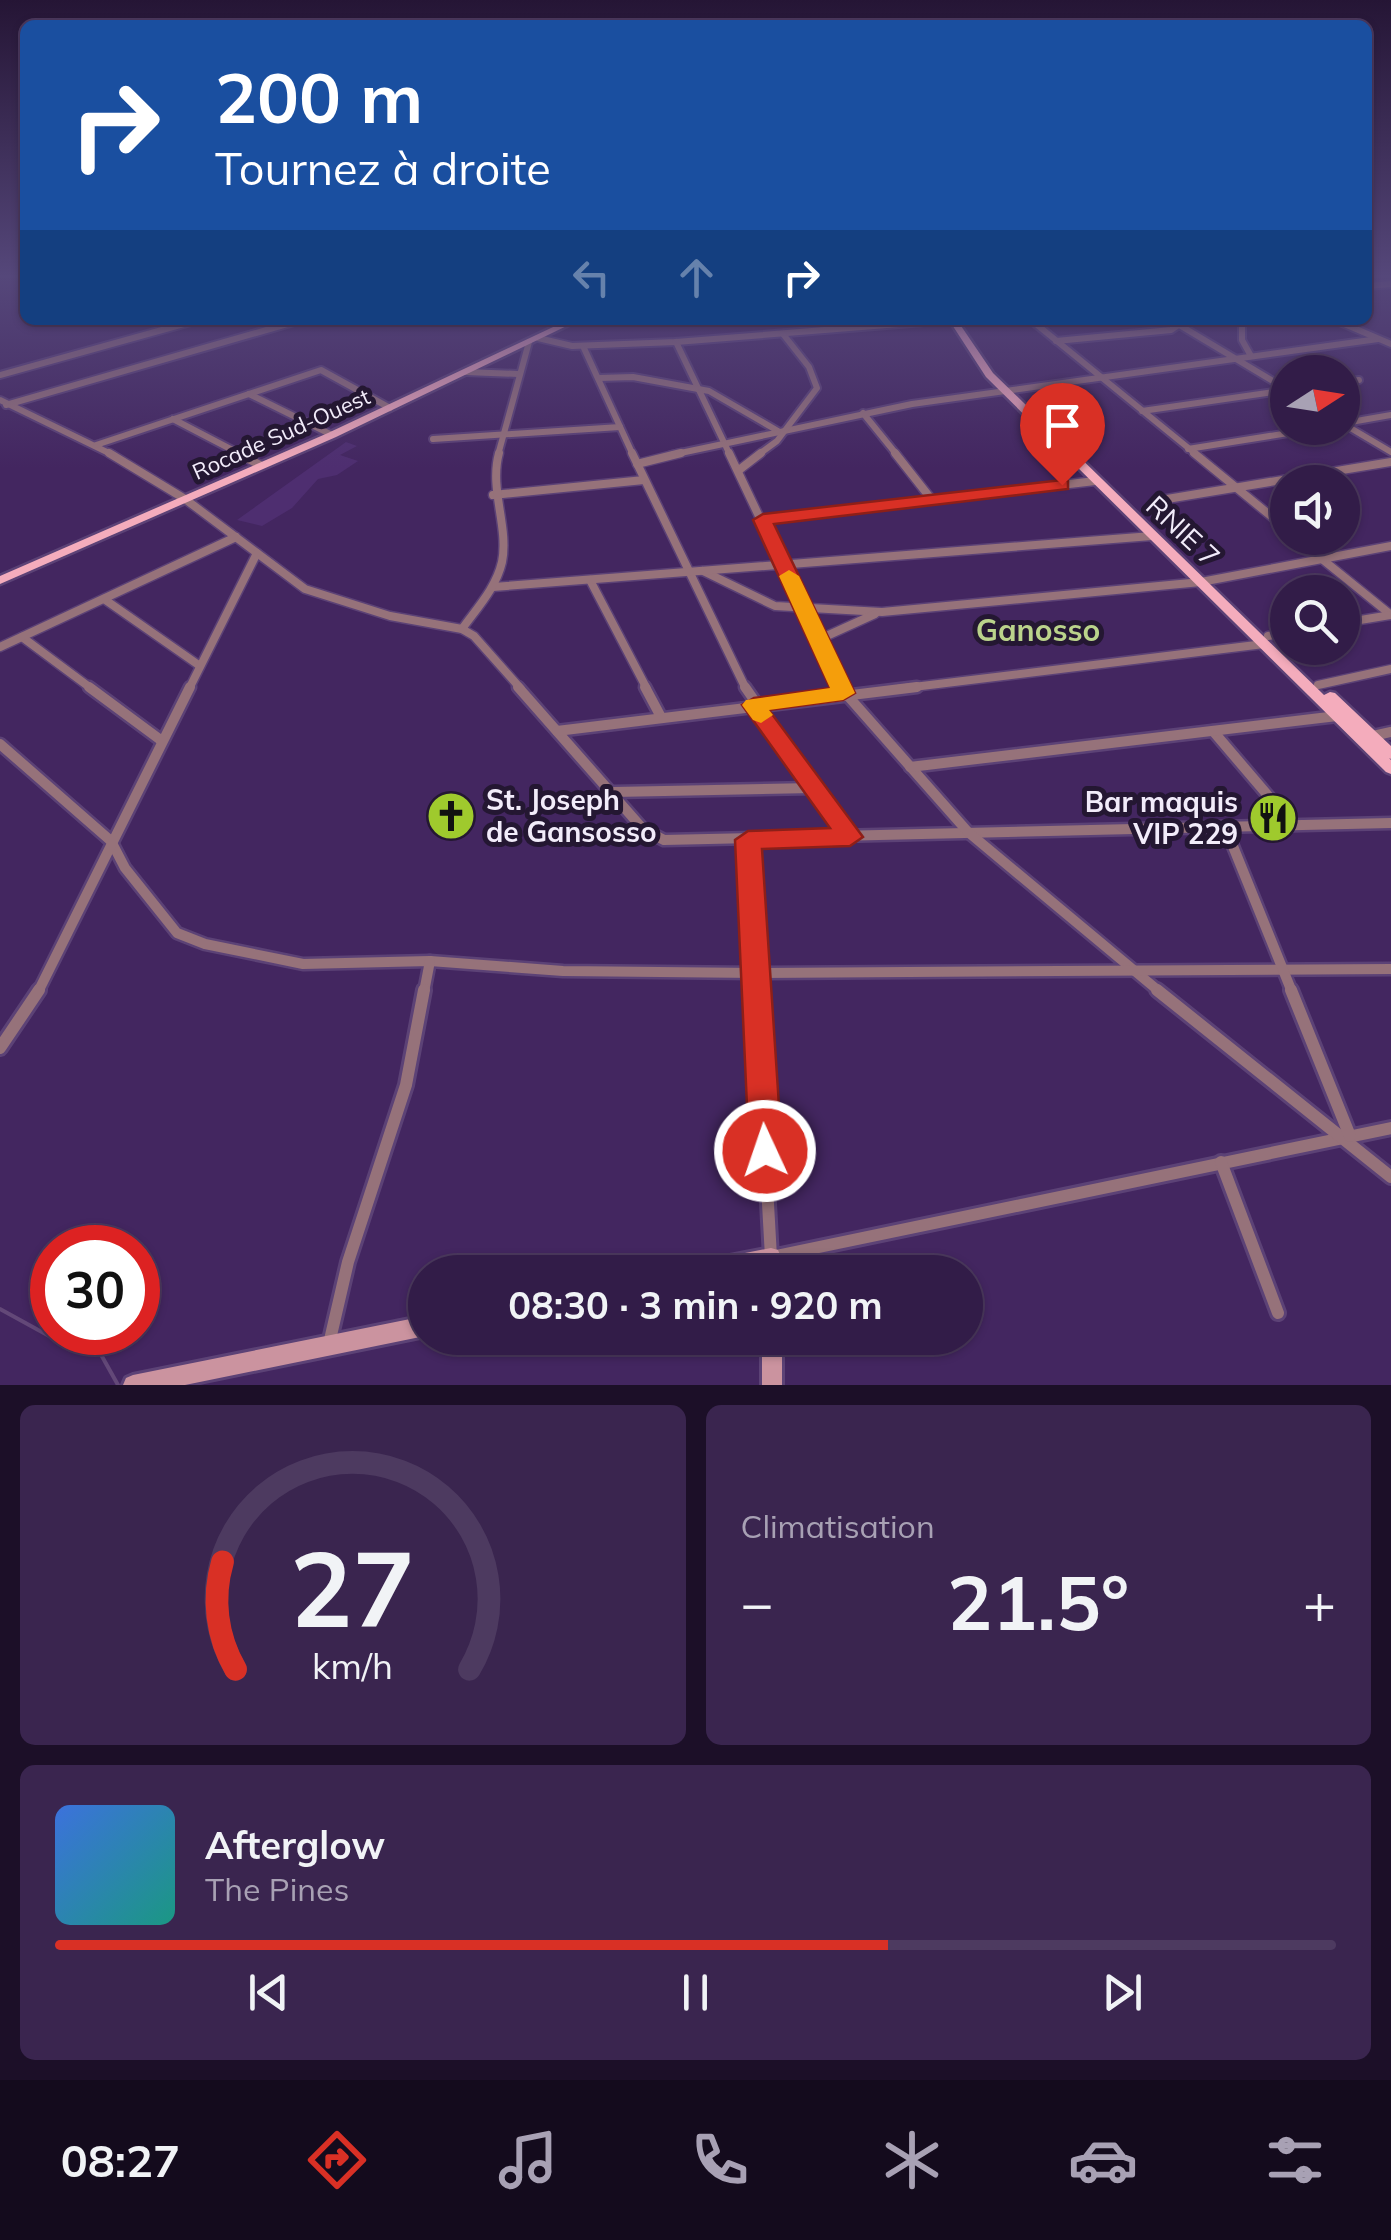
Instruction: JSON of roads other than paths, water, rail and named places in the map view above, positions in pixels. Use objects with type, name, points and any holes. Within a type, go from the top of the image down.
[{"type":"main road","name":"Rocade Sud-Ouest","points":[[0,580],[332,435],[536,339]]},
{"type":"main road","name":"RNIE 7","points":[[965,339],[974,355],[1094,482],[1206,581]]},
{"type":"main road","name":"RNIE 7","points":[[1009,392],[1266,640],[1391,769]]},
{"type":"main road","name":"RNIE 7","points":[[1266,640],[1391,754]]},
{"type":"street","points":[[0,374],[130,339]]},
{"type":"street","points":[[2,404],[235,339]]},
{"type":"street","points":[[462,628],[493,587],[504,560],[493,495],[518,374],[533,340],[583,346],[721,339]]},
{"type":"street","points":[[740,470],[783,431],[817,388],[809,367],[787,339]]},
{"type":"street","points":[[1053,339],[1270,515]]},
{"type":"street","points":[[1056,341],[1081,339]]},
{"type":"street","points":[[1205,339],[1270,380]]},
{"type":"street","points":[[637,464],[725,440],[862,412],[1374,339]]},
{"type":"street","points":[[1227,352],[1242,340],[1251,356]]},
{"type":"street","points":[[676,342],[843,693],[968,832],[1128,969],[1391,1177]]},
{"type":"street","points":[[583,346],[686,572],[754,705],[850,837]]},
{"type":"street","points":[[96,445],[321,370],[390,408]]},
{"type":"street","points":[[466,372],[518,374]]},
{"type":"street","points":[[599,378],[633,377],[696,387],[783,431]]},
{"type":"street","points":[[1142,410],[1270,392]]},
{"type":"street","points":[[249,394],[332,435]]},
{"type":"street","points":[[2,404],[96,445],[184,499],[305,588],[390,616],[462,628],[653,836],[679,841],[748,840],[1391,822]]},
{"type":"street","points":[[862,412],[932,500]]},
{"type":"street","points":[[1360,421],[1391,415]]},
{"type":"street","points":[[173,420],[260,465]]},
{"type":"street","points":[[433,439],[620,428]]},
{"type":"street","points":[[1360,434],[1391,452]]},
{"type":"street","points":[[1188,449],[1270,436]]},
{"type":"street","points":[[1161,500],[1391,462]]},
{"type":"street","points":[[493,495],[644,480]]},
{"type":"street","points":[[763,520],[1094,482]]},
{"type":"street","points":[[493,587],[1152,536]]},
{"type":"street","points":[[0,647],[236,537]]},
{"type":"street","points":[[703,571],[764,603],[803,610],[882,612],[1206,581],[1391,546]]},
{"type":"street","points":[[0,1048],[26,1017],[257,553]]},
{"type":"street","points":[[1317,555],[1391,615]]},
{"type":"street","points":[[590,580],[661,717]]},
{"type":"street","points":[[104,599],[200,666]]},
{"type":"street","points":[[820,638],[882,612]]},
{"type":"street","points":[[1360,620],[1391,615]]},
{"type":"street","points":[[22,637],[162,741]]},
{"type":"street","points":[[558,731],[1270,639]]},
{"type":"street","points":[[1318,685],[1391,668]]},
{"type":"street","points":[[910,767],[1337,716]]},
{"type":"street","points":[[1213,731],[1293,825]]},
{"type":"street","points":[[1373,736],[1391,732]]},
{"type":"street","points":[[0,744],[111,841],[125,868],[177,933],[206,944],[303,964],[430,961],[563,971],[756,973],[1391,969]]},
{"type":"street","points":[[614,792],[813,788]]},
{"type":"street","points":[[1226,829],[1345,1137]]},
{"type":"street","points":[[748,840],[770,1255]]},
{"type":"street","points":[[328,1346],[348,1262],[406,1085],[430,961]]},
{"type":"street","points":[[815,1255],[1221,1162],[1391,1128]]},
{"type":"street","points":[[1221,1162],[1278,1314]]},
{"type":"street","points":[[133,1385],[408,1330]]},
{"type":"street","points":[[772,1355],[772,1385]]},
{"type":"waterway","points":[[0,1309],[51,1337],[99,1351],[118,1385]]},
{"type":"place","name":"St. Joseph de Gansosso","points":[[451,816]]},
{"type":"place","name":"Bar maquis VIP 229","points":[[1273,818]]},
{"type":"district","name":"Ganosso","points":[[1038,631]]}]
